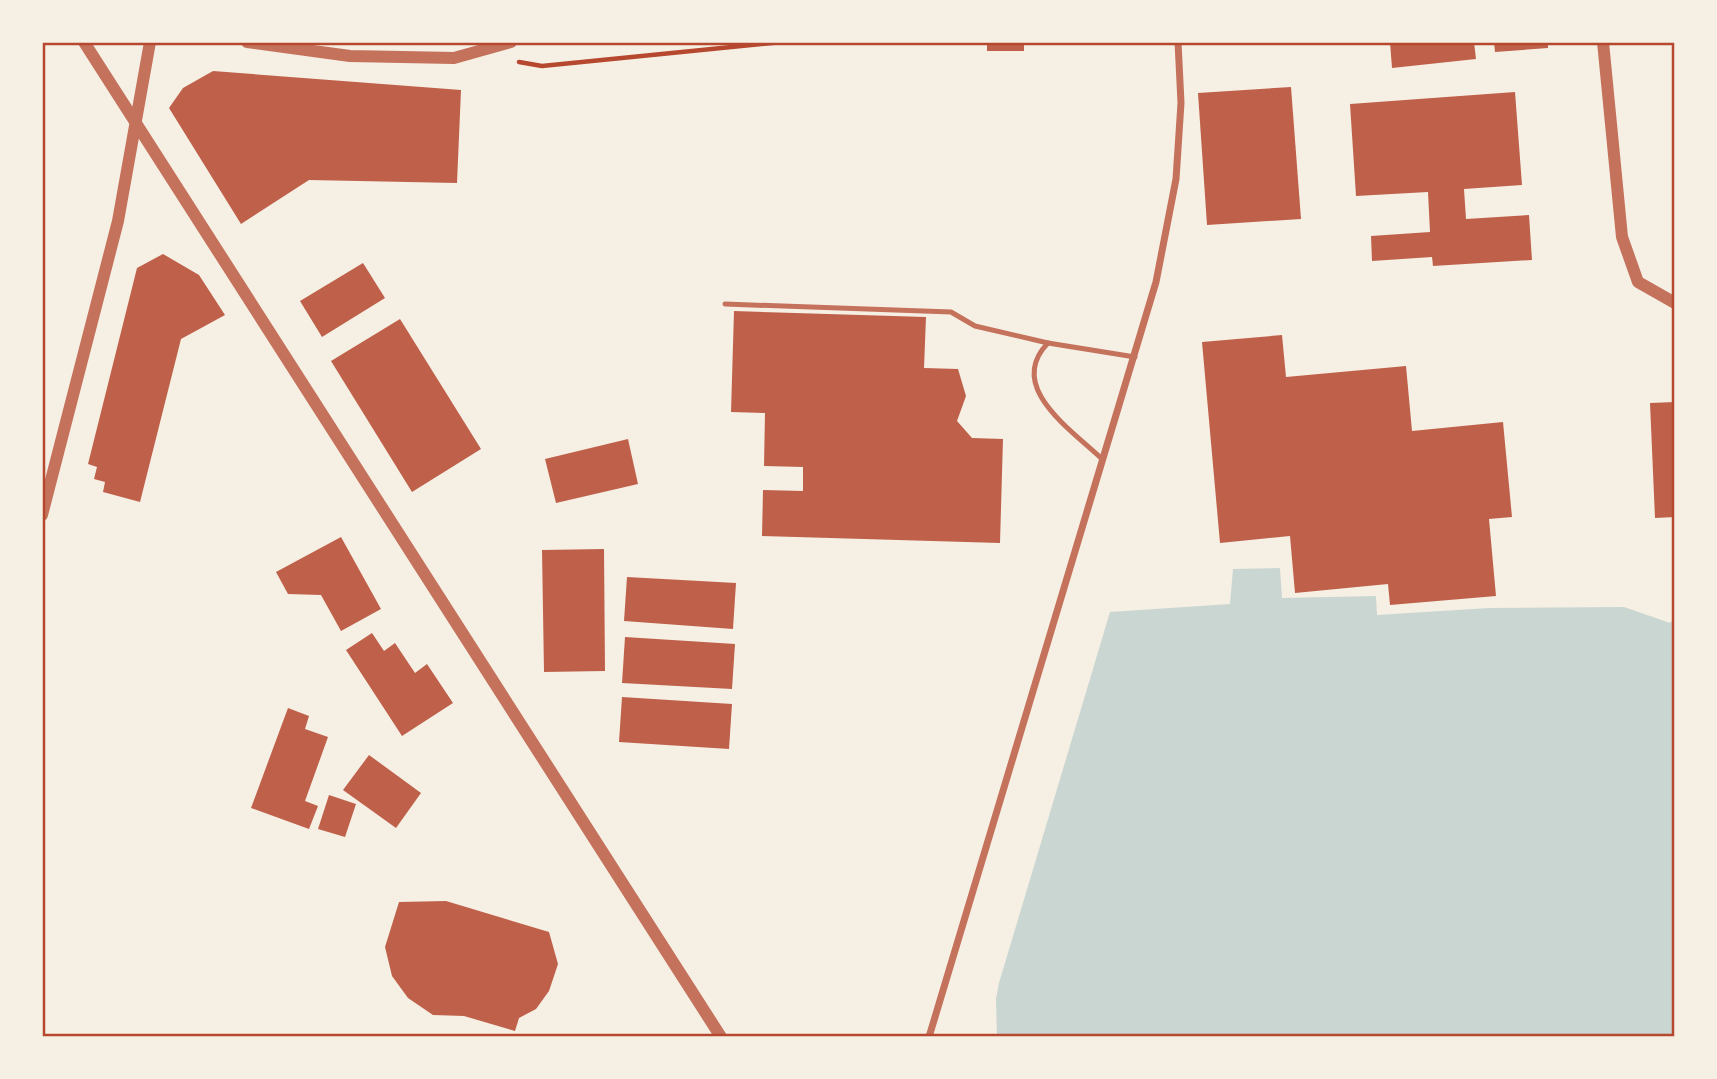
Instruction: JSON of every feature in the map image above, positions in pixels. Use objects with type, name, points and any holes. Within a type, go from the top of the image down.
[{"type":"street","points":[[84,42],[721,1037]]},
{"type":"street","points":[[42,515],[118,221],[150,42]]},
{"type":"street","points":[[247,42],[350,56],[454,58],[511,42]]},
{"type":"street","points":[[929,1037],[1156,282],[1176,179],[1181,103],[1178,42]]},
{"type":"street","points":[[1603,42],[1622,237],[1638,282],[1675,303]]},
{"type":"lane","points":[[725,304],[951,312],[975,326],[1048,343],[1135,357]]},
{"type":"lane","points":[[1048,343],[1036,355],[1033,374],[1039,398],[1103,460]]},
{"type":"path","points":[[519,62],[542,65],[782,42]]},
{"type":"shaded area","points":[[1280,568],[1282,598],[1376,596],[1377,615],[1489,608],[1624,607],[1670,623],[1675,618],[1675,1037],[997,1037],[996,999],[999,983],[1110,612],[1230,604],[1233,569]]},
{"type":"building","points":[[987,42],[1024,42],[1024,51],[987,51]]},
{"type":"building","points":[[1390,42],[1474,42],[1476,59],[1392,68]]},
{"type":"building","points":[[1494,42],[1548,42],[1548,48],[1495,52]]},
{"type":"building","points":[[213,71],[461,90],[457,183],[309,180],[241,224],[169,108],[183,88]]},
{"type":"building","points":[[1291,87],[1301,219],[1207,225],[1198,93]]},
{"type":"building","points":[[1515,92],[1522,185],[1464,189],[1466,219],[1529,215],[1532,260],[1433,266],[1432,257],[1372,261],[1371,236],[1430,232],[1428,192],[1356,196],[1350,104]]},
{"type":"building","points":[[163,254],[199,275],[225,315],[181,339],[140,502],[103,492],[105,482],[94,479],[97,467],[88,464],[137,268]]},
{"type":"building","points":[[363,263],[385,298],[322,337],[300,301]]},
{"type":"building","points":[[734,311],[926,317],[924,368],[958,369],[966,396],[957,421],[972,438],[1003,439],[1000,543],[762,536],[763,490],[803,491],[803,467],[764,466],[765,413],[731,412]]},
{"type":"building","points":[[400,319],[481,449],[412,492],[331,361]]},
{"type":"building","points":[[1282,335],[1286,377],[1406,366],[1412,431],[1503,422],[1512,517],[1489,519],[1496,596],[1390,605],[1388,584],[1295,593],[1290,536],[1220,543],[1202,342]]},
{"type":"building","points":[[1675,402],[1675,517],[1655,518],[1650,403]]},
{"type":"building","points":[[628,439],[638,484],[556,503],[545,459]]},
{"type":"building","points":[[341,537],[381,609],[341,631],[321,595],[288,594],[276,572]]},
{"type":"building","points":[[604,549],[605,671],[544,672],[542,550]]},
{"type":"building","points":[[627,577],[736,583],[733,629],[624,621]]},
{"type":"building","points":[[372,633],[384,651],[395,643],[415,673],[427,664],[453,703],[402,736],[346,650]]},
{"type":"building","points":[[625,637],[735,644],[732,689],[622,683]]},
{"type":"building","points":[[622,697],[732,704],[729,749],[619,742]]},
{"type":"building","points":[[288,708],[309,716],[305,729],[328,737],[305,801],[318,806],[309,829],[251,808]]},
{"type":"building","points":[[369,755],[421,793],[396,828],[343,790]]},
{"type":"building","points":[[329,795],[356,804],[345,837],[318,829]]},
{"type":"building","points":[[446,901],[549,932],[558,964],[549,991],[536,1009],[519,1018],[515,1031],[464,1016],[433,1015],[408,998],[392,976],[385,947],[399,902]]}]
